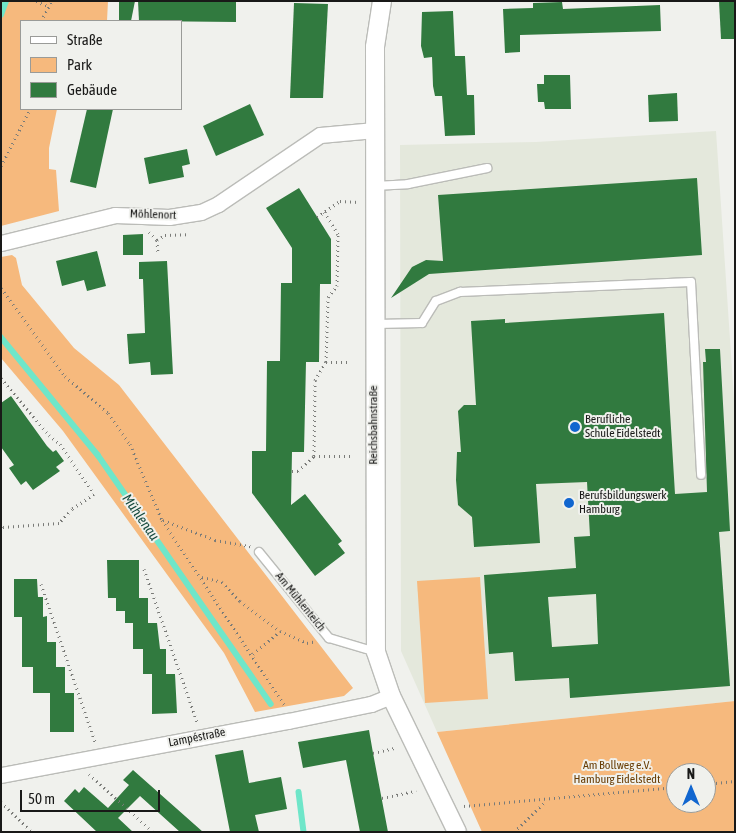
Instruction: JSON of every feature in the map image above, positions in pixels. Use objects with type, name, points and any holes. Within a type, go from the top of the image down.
[{"type":"street","name":"Reichsbahnstraße","points":[[382,1],[375,47],[376,652],[391,696],[458,832]]},
{"type":"street","name":"Möhlenort","points":[[1,243],[115,215],[169,217],[202,212],[218,204],[320,135],[375,130]]},
{"type":"street","name":"Lampéstraße","points":[[1,775],[288,721],[371,704],[391,696]]},
{"type":"lane","points":[[374,186],[408,184],[487,168]]},
{"type":"lane","points":[[375,324],[422,323],[436,301],[460,292],[691,282],[702,475]]},
{"type":"lane","name":"Am Mühlenteich","points":[[259,552],[329,638],[376,652]]},
{"type":"path","points":[[36,1],[48,6]]},
{"type":"path","points":[[41,20],[52,1]]},
{"type":"path","points":[[1,166],[29,110]]},
{"type":"path","points":[[317,217],[340,201],[349,201]]},
{"type":"path","points":[[314,456],[315,380],[326,362],[328,297],[337,286],[338,234],[324,212]]},
{"type":"path","points":[[157,240],[164,235],[188,234]]},
{"type":"path","points":[[1,288],[64,376],[108,413],[130,444],[162,520],[202,576],[287,709]]},
{"type":"path","points":[[326,362],[350,362]]},
{"type":"path","points":[[1,378],[49,435],[60,444],[94,494],[72,509],[59,523],[2,527]]},
{"type":"path","points":[[292,471],[298,471],[314,456],[350,456]]},
{"type":"path","points":[[162,520],[215,540],[249,546],[259,552]]},
{"type":"path","points":[[144,569],[198,725]]},
{"type":"path","points":[[202,576],[222,582],[240,601],[280,631],[307,644],[329,638]]},
{"type":"path","points":[[41,584],[96,745]]},
{"type":"path","points":[[253,654],[280,631]]},
{"type":"path","points":[[373,753],[395,748]]},
{"type":"path","points":[[85,770],[153,832]]},
{"type":"path","points":[[716,783],[735,781]]},
{"type":"path","points":[[464,806],[666,788]]},
{"type":"path","points":[[382,798],[416,791]]},
{"type":"path","points":[[514,832],[546,800]]},
{"type":"path","points":[[1,802],[32,832]]},
{"type":"shaded area","points":[[716,131],[735,414],[735,701],[437,732],[401,651],[400,145],[536,142]]},
{"type":"green space","points":[[1,1],[108,1],[107,20],[20,20],[20,110],[57,110],[49,148],[49,169],[56,170],[59,211],[1,226]]},
{"type":"green space","points":[[12,255],[16,258],[22,285],[74,348],[119,385],[353,688],[344,696],[255,712],[224,653],[63,431],[1,358],[1,257]]},
{"type":"green space","points":[[480,577],[488,699],[425,703],[417,581]]},
{"type":"green space","name":"Am Bollweg e.V. Hamburg Eidelstedt","points":[[735,701],[735,832],[482,832],[437,732]]},
{"type":"building","points":[[119,1],[135,1],[131,20],[119,20]]},
{"type":"building","points":[[138,1],[236,1],[236,22],[139,20]]},
{"type":"building","points":[[719,1],[735,1],[735,39],[721,39]]},
{"type":"building","points":[[562,2],[563,9],[660,5],[661,31],[520,35],[520,52],[505,53],[503,9],[533,8],[533,3]]},
{"type":"building","points":[[294,3],[328,4],[323,98],[290,98]]},
{"type":"building","points":[[453,11],[455,56],[465,56],[467,95],[474,95],[475,135],[445,136],[442,96],[435,96],[433,86],[432,57],[424,58],[421,46],[422,12]]},
{"type":"building","points":[[544,75],[570,75],[571,109],[545,109],[544,102],[538,102],[537,84],[544,84]]},
{"type":"building","points":[[677,93],[678,121],[649,122],[648,95]]},
{"type":"building","points":[[250,104],[264,135],[216,156],[203,126]]},
{"type":"building","points":[[87,110],[113,110],[96,188],[70,182]]},
{"type":"building","points":[[187,149],[190,164],[182,166],[184,177],[149,184],[144,158]]},
{"type":"building","points":[[697,178],[702,255],[429,274],[391,298],[412,267],[426,260],[443,261],[438,195]]},
{"type":"building","points":[[299,188],[331,239],[331,284],[320,284],[319,362],[306,362],[304,452],[292,452],[291,505],[305,494],[342,541],[338,544],[345,553],[315,576],[252,493],[252,451],[266,451],[267,361],[280,361],[281,283],[292,283],[292,248],[266,208]]},
{"type":"building","points":[[143,234],[143,255],[123,255],[123,235]]},
{"type":"building","points":[[97,251],[106,286],[87,291],[84,280],[62,286],[56,261]]},
{"type":"building","points":[[167,261],[173,374],[151,375],[150,362],[129,364],[127,334],[145,333],[143,279],[139,279],[139,262]]},
{"type":"building","points":[[664,313],[675,494],[707,492],[703,362],[706,362],[705,349],[720,349],[730,531],[719,532],[730,686],[570,698],[569,678],[515,681],[513,652],[489,654],[484,575],[576,568],[574,537],[590,536],[587,482],[536,484],[540,543],[474,547],[472,517],[458,505],[456,480],[457,452],[461,452],[458,411],[464,405],[476,405],[471,321],[505,319],[505,323]],"holes":[[[596,594],[598,644],[552,647],[548,597]]]},
{"type":"building","points":[[11,396],[47,446],[53,452],[56,450],[64,461],[56,467],[60,471],[33,490],[26,481],[21,485],[9,468],[14,465],[1,447],[1,403]]},
{"type":"building","points":[[107,560],[139,560],[139,598],[148,598],[148,623],[157,623],[160,649],[166,649],[166,674],[175,674],[177,713],[152,714],[152,674],[143,674],[143,649],[133,649],[133,623],[125,623],[125,611],[116,611],[116,598],[108,598]]},
{"type":"building","points":[[14,579],[37,579],[38,597],[43,597],[43,617],[47,616],[47,642],[56,642],[56,667],[65,667],[65,693],[74,693],[74,732],[50,732],[50,693],[33,693],[33,667],[22,667],[22,617],[14,617]]},
{"type":"building","points":[[369,730],[388,832],[360,832],[346,760],[303,768],[298,742]]},
{"type":"building","points":[[243,750],[249,783],[281,777],[287,809],[255,815],[259,832],[230,832],[215,755]]},
{"type":"building","points":[[133,770],[203,832],[180,832],[140,796],[118,818],[133,832],[97,832],[64,801],[75,789],[79,793],[84,787],[108,808],[129,785],[123,780]]},
{"type":"waterway","name":"Mühlenau","points":[[1,15],[6,1]]},
{"type":"waterway","name":"Mühlenau","points":[[1,337],[98,455],[271,704]]},
{"type":"waterway","name":"Mühlenau","points":[[299,792],[304,832]]},
{"type":"place","name":"Berufliche Schule Eidelstedt","points":[[575,427]]},
{"type":"place","name":"Berufsbildungswerk Hamburg","points":[[569,503]]}]
